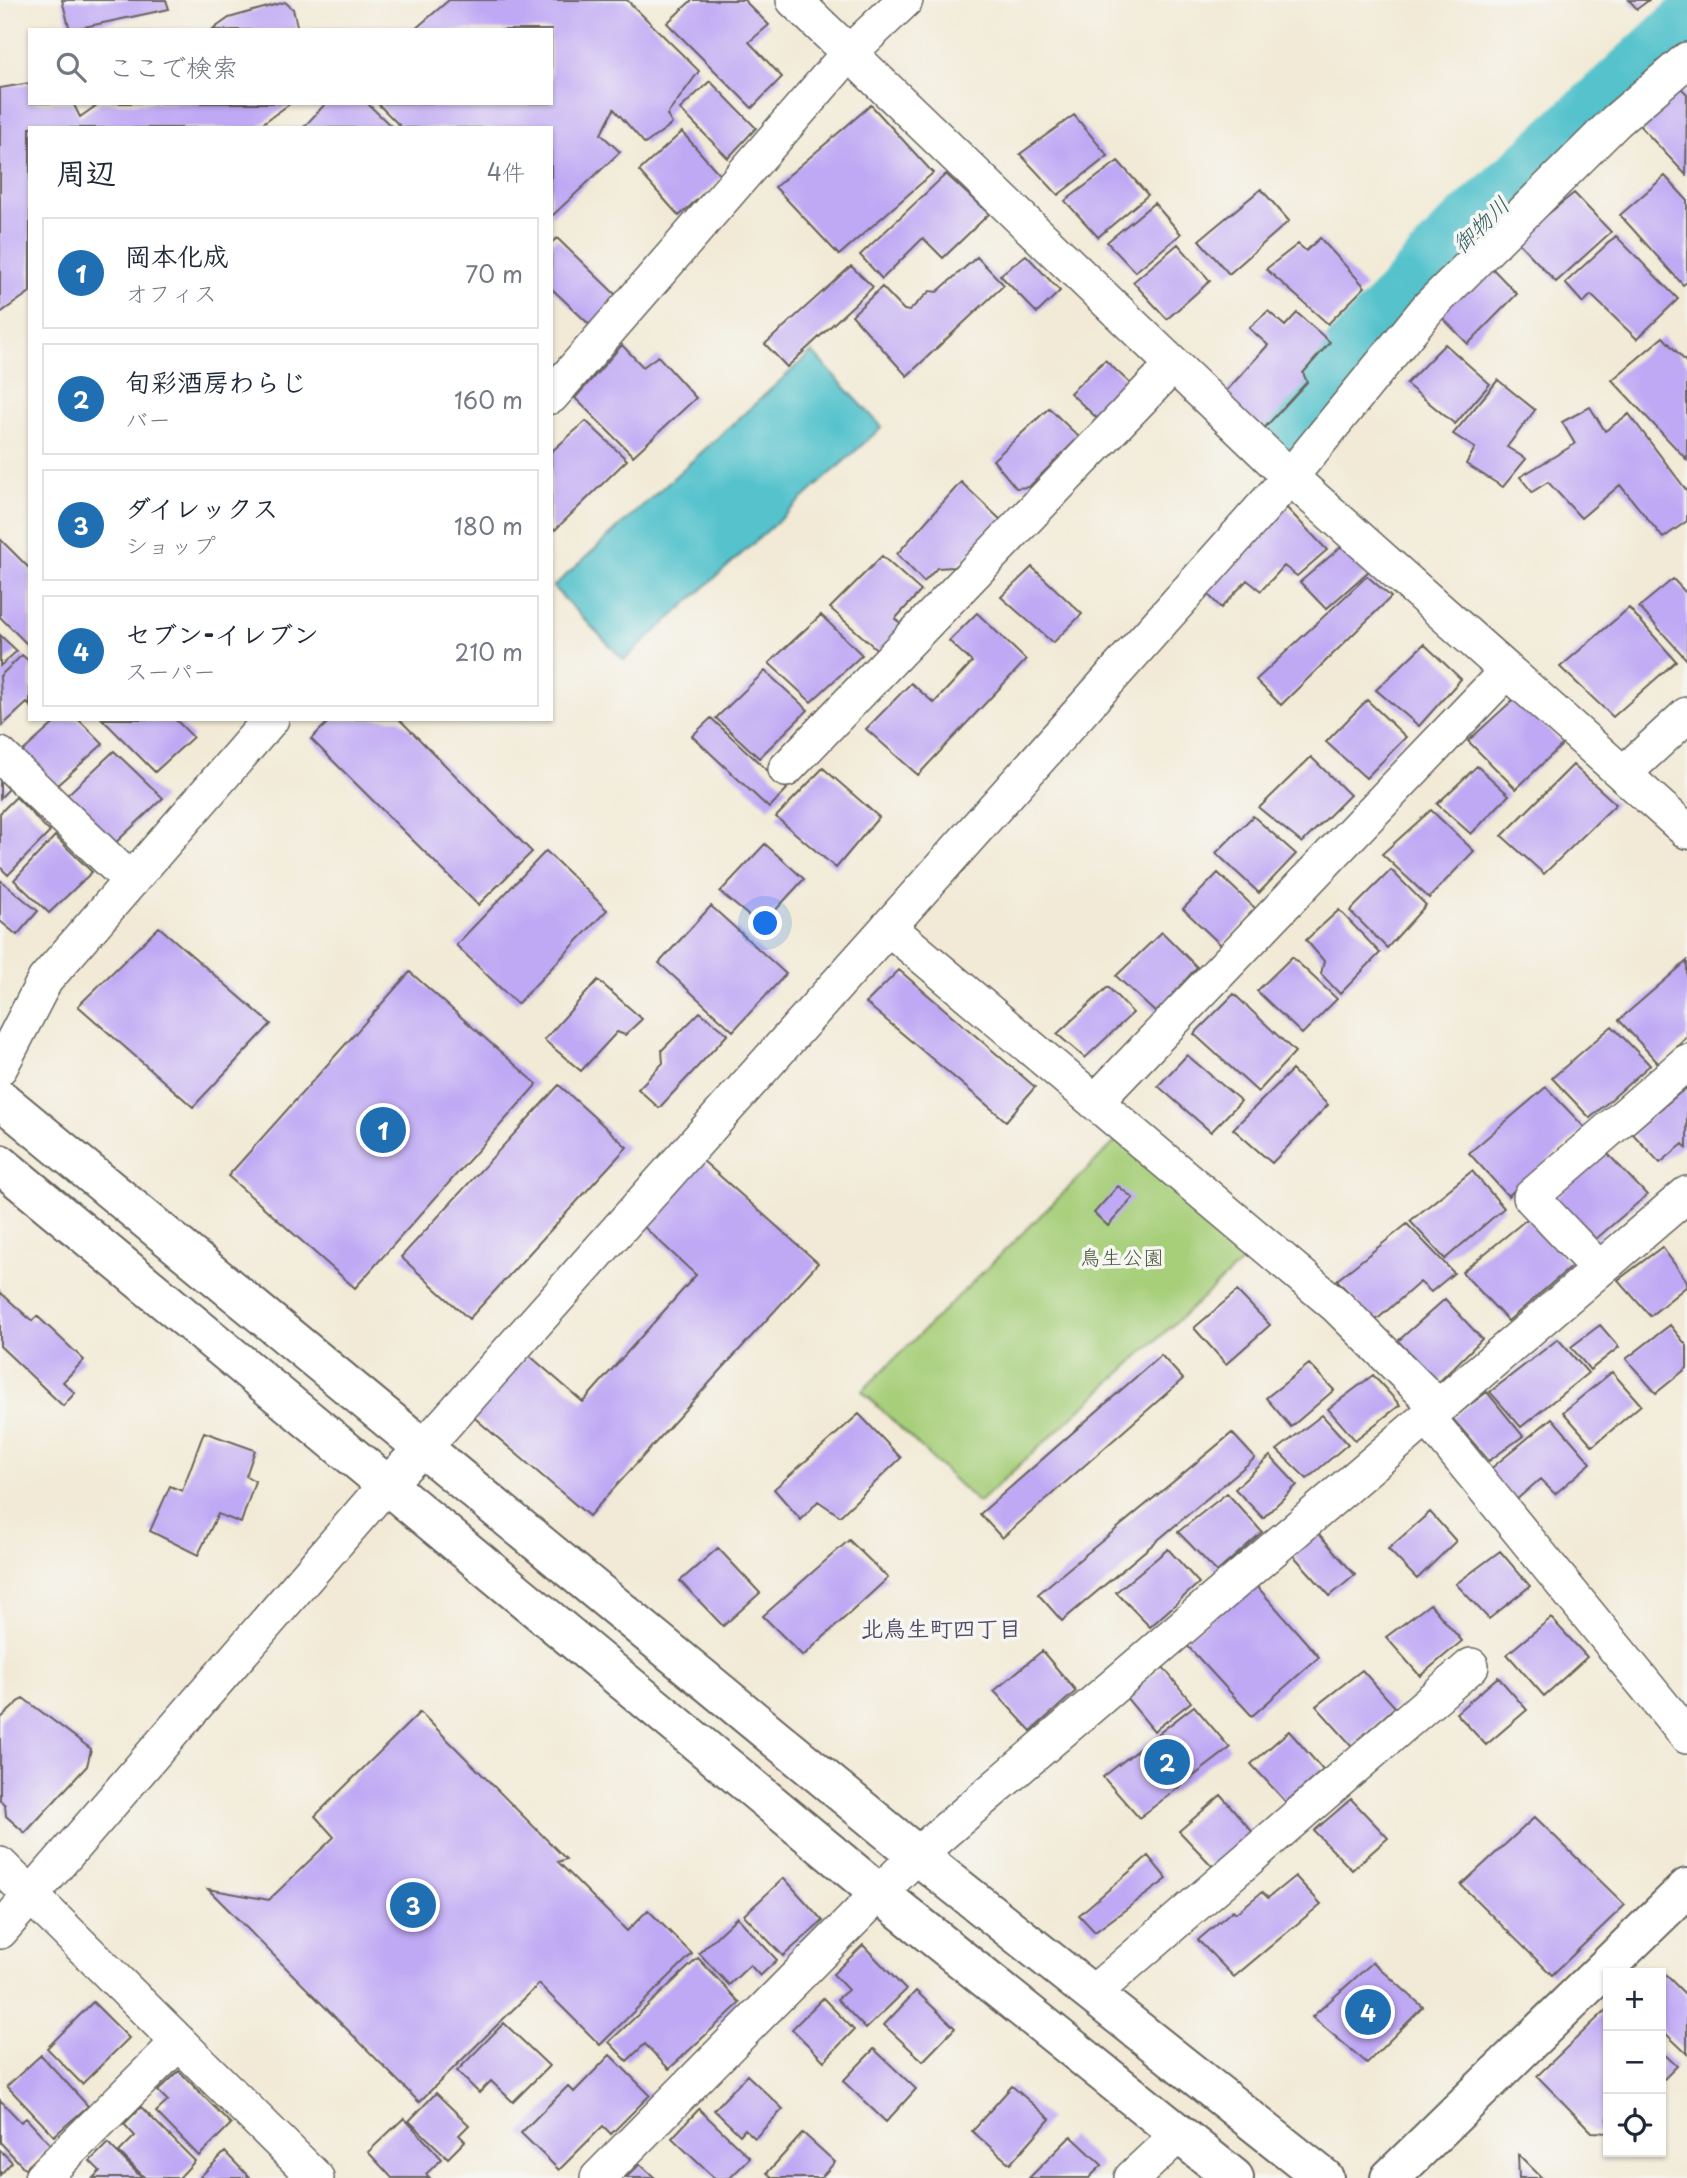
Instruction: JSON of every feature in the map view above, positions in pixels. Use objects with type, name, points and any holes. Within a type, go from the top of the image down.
[{"type":"street","points":[[794,0],[1290,477],[1687,831]]},
{"type":"street","points":[[553,394],[849,53],[905,0]]},
{"type":"street","points":[[0,1931],[385,1486],[425,1447],[1290,477],[1428,308],[1616,121],[1687,60]]},
{"type":"street","points":[[786,769],[1173,365]]},
{"type":"street","points":[[1095,1102],[1507,671]]},
{"type":"street","points":[[1623,774],[1687,715]]},
{"type":"street","points":[[0,1067],[9,1025],[269,721]]},
{"type":"street","points":[[0,755],[131,881]]},
{"type":"street","points":[[888,927],[1337,1306],[1432,1412],[1687,1736]]},
{"type":"street","points":[[1599,1269],[1531,1197],[1687,1062]]},
{"type":"street","points":[[0,1099],[917,1855],[1324,2178]]},
{"type":"street","points":[[0,1164],[879,1893],[1234,2178]]},
{"type":"street","points":[[598,2178],[917,1855],[1687,1194]]},
{"type":"street","points":[[1092,1994],[1471,1666]]},
{"type":"street","points":[[0,1865],[316,2178]]},
{"type":"street","points":[[1390,2178],[1687,1888]]},
{"type":"street","points":[[42,2178],[179,2042]]},
{"type":"street","points":[[1132,2178],[1179,2134]]},
{"type":"green space","name":"鳥生公園","points":[[1118,1139],[1255,1250],[978,1503],[862,1391]]},
{"type":"water","points":[[812,352],[882,427],[624,660],[553,587]]},
{"type":"building","points":[[62,0],[166,0],[169,9],[79,28],[69,28]]},
{"type":"building","points":[[449,0],[627,0],[699,71],[667,115],[672,124],[645,144],[614,109],[601,134],[620,152],[553,215],[553,126],[400,126],[379,105],[553,105],[553,28],[416,28]]},
{"type":"building","points":[[692,0],[744,0],[769,25],[749,42],[782,77],[752,108],[667,23]]},
{"type":"building","points":[[1629,0],[1649,0],[1637,9]]},
{"type":"building","points":[[285,2],[293,9],[298,28],[215,28],[229,18]]},
{"type":"building","points":[[710,81],[756,128],[728,158],[680,109]]},
{"type":"building","points":[[28,83],[28,105],[74,105],[80,117],[97,105],[288,105],[259,126],[28,126],[28,293],[0,313],[0,88]]},
{"type":"building","points":[[1681,88],[1687,94],[1686,175],[1639,125]]},
{"type":"building","points":[[324,105],[369,105],[391,126],[305,126]]},
{"type":"building","points":[[871,105],[933,173],[839,255],[775,187]]},
{"type":"building","points":[[1074,115],[1108,156],[1058,195],[1020,154]]},
{"type":"building","points":[[682,132],[722,177],[679,216],[639,171]]},
{"type":"building","points":[[1118,161],[1148,195],[1098,237],[1065,201]]},
{"type":"building","points":[[946,174],[989,214],[943,258],[923,238],[882,279],[860,255]]},
{"type":"building","points":[[1665,176],[1687,200],[1687,282],[1683,285],[1620,215]]},
{"type":"building","points":[[1261,189],[1289,221],[1229,274],[1199,240]]},
{"type":"building","points":[[1574,193],[1611,232],[1556,282],[1516,240]]},
{"type":"building","points":[[1154,203],[1181,234],[1135,272],[1107,242]]},
{"type":"building","points":[[1616,236],[1678,299],[1637,339],[1591,295],[1583,303],[1565,283]]},
{"type":"building","points":[[557,238],[619,298],[591,326],[553,290],[553,241]]},
{"type":"building","points":[[1320,238],[1365,287],[1328,324],[1266,269],[1298,244],[1306,251]]},
{"type":"building","points":[[1178,244],[1210,281],[1167,319],[1133,282]]},
{"type":"building","points":[[1026,255],[1060,291],[1037,313],[1000,275]]},
{"type":"building","points":[[977,257],[1004,285],[907,376],[852,315],[882,287],[904,310],[909,311],[930,291],[937,292]]},
{"type":"building","points":[[1487,263],[1517,294],[1468,344],[1435,310]]},
{"type":"building","points":[[851,266],[873,287],[787,367],[765,344]]},
{"type":"building","points":[[1268,311],[1285,326],[1297,313],[1330,342],[1303,373],[1307,382],[1259,434],[1219,399],[1268,345],[1249,328]]},
{"type":"building","points":[[1663,337],[1687,363],[1687,460],[1612,380]]},
{"type":"building","points":[[1445,344],[1490,384],[1455,424],[1406,384]]},
{"type":"building","points":[[622,345],[643,367],[658,356],[696,398],[633,456],[575,398]]},
{"type":"building","points":[[1105,360],[1133,386],[1100,421],[1070,393]]},
{"type":"building","points":[[1498,380],[1535,410],[1507,447],[1526,459],[1503,487],[1466,464],[1475,448],[1453,434]]},
{"type":"building","points":[[1590,407],[1605,431],[1629,414],[1687,491],[1687,521],[1663,538],[1620,485],[1581,518],[1548,482],[1532,492],[1520,477],[1575,444],[1562,422]]},
{"type":"building","points":[[1049,408],[1079,437],[1029,487],[1016,488],[993,460]]},
{"type":"building","points":[[586,421],[627,460],[555,530],[553,528],[553,450]]},
{"type":"building","points":[[961,482],[1005,524],[954,567],[937,568],[924,582],[897,554]]},
{"type":"building","points":[[1283,504],[1327,550],[1297,576],[1284,566],[1261,591],[1247,580],[1221,608],[1200,586]]},
{"type":"building","points":[[0,539],[28,567],[28,645],[0,617]]},
{"type":"building","points":[[1342,546],[1369,571],[1326,609],[1300,582]]},
{"type":"building","points":[[882,556],[921,591],[895,619],[909,630],[883,655],[830,608]]},
{"type":"building","points":[[1032,567],[1082,614],[1053,643],[1001,597]]},
{"type":"building","points":[[1367,576],[1391,597],[1281,705],[1256,680]]},
{"type":"building","points":[[1673,579],[1687,594],[1687,660],[1639,607]]},
{"type":"building","points":[[1629,608],[1676,661],[1613,717],[1560,667]]},
{"type":"building","points":[[977,613],[1026,660],[918,775],[866,729],[911,683],[934,703],[972,662],[949,641]]},
{"type":"building","points":[[821,615],[862,655],[811,702],[769,663]]},
{"type":"building","points":[[0,635],[17,651],[0,666]]},
{"type":"building","points":[[1424,644],[1461,679],[1419,726],[1376,690]]},
{"type":"building","points":[[22,655],[28,660],[28,704],[2,726],[0,676]]},
{"type":"building","points":[[765,671],[808,710],[759,758],[716,718]]},
{"type":"building","points":[[1515,698],[1563,744],[1516,789],[1468,741]]},
{"type":"building","points":[[1367,700],[1406,737],[1366,778],[1326,742]]},
{"type":"building","points":[[711,718],[787,789],[769,808],[692,736]]},
{"type":"building","points":[[57,721],[80,721],[103,744],[54,788],[22,752]]},
{"type":"building","points":[[104,721],[177,721],[193,737],[155,772]]},
{"type":"building","points":[[329,721],[401,721],[532,852],[478,905],[311,739]]},
{"type":"building","points":[[114,751],[163,798],[113,845],[65,797]]},
{"type":"building","points":[[1311,757],[1350,795],[1302,843],[1259,808]]},
{"type":"building","points":[[1573,765],[1616,804],[1544,874],[1502,836]]},
{"type":"building","points":[[1477,766],[1509,795],[1471,834],[1437,804]]},
{"type":"building","points":[[823,768],[879,817],[836,868],[776,817]]},
{"type":"building","points":[[0,779],[9,789],[0,798]]},
{"type":"building","points":[[16,797],[50,832],[8,875],[0,867],[0,813]]},
{"type":"building","points":[[1431,810],[1474,851],[1429,898],[1382,854]]},
{"type":"building","points":[[1253,816],[1296,854],[1259,893],[1216,853]]},
{"type":"building","points":[[55,836],[92,872],[49,913],[14,880]]},
{"type":"building","points":[[765,844],[804,879],[761,926],[720,892]]},
{"type":"building","points":[[546,851],[607,910],[517,1004],[456,945]]},
{"type":"building","points":[[1391,870],[1426,905],[1387,948],[1350,911]]},
{"type":"building","points":[[1218,873],[1257,910],[1221,945],[1183,909]]},
{"type":"building","points":[[0,880],[38,911],[17,935],[0,921]]},
{"type":"building","points":[[711,906],[786,974],[733,1031],[659,963]]},
{"type":"building","points":[[1339,910],[1380,953],[1340,994],[1321,974],[1324,961],[1306,940]]},
{"type":"building","points":[[159,927],[271,1024],[193,1107],[78,1006]]},
{"type":"building","points":[[1162,932],[1197,967],[1156,1013],[1116,976]]},
{"type":"building","points":[[1292,957],[1337,999],[1302,1034],[1257,991]]},
{"type":"building","points":[[1687,961],[1687,1037],[1659,1064],[1619,1020]]},
{"type":"building","points":[[899,970],[1035,1087],[1006,1121],[866,1003]]},
{"type":"building","points":[[410,972],[537,1084],[355,1288],[228,1176]]},
{"type":"building","points":[[598,980],[642,1019],[625,1035],[617,1032],[581,1071],[544,1040]]},
{"type":"building","points":[[1108,987],[1133,1013],[1085,1058],[1057,1034]]},
{"type":"building","points":[[1234,994],[1295,1052],[1258,1092],[1194,1034]]},
{"type":"building","points":[[700,1012],[728,1034],[659,1108],[638,1089],[663,1063],[662,1050]]},
{"type":"building","points":[[1612,1026],[1650,1065],[1590,1118],[1552,1078]]},
{"type":"building","points":[[1187,1055],[1241,1101],[1211,1132],[1158,1086]]},
{"type":"building","points":[[1292,1070],[1328,1105],[1272,1163],[1233,1129]]},
{"type":"building","points":[[559,1085],[627,1147],[469,1319],[401,1257]]},
{"type":"building","points":[[1546,1087],[1585,1128],[1508,1196],[1469,1153]]},
{"type":"building","points":[[1687,1087],[1687,1148],[1683,1144],[1660,1163],[1632,1133]]},
{"type":"building","points":[[1607,1153],[1647,1195],[1596,1239],[1555,1198]]},
{"type":"building","points":[[702,1160],[818,1263],[589,1516],[470,1414],[529,1355],[583,1402],[696,1275],[643,1226]]},
{"type":"building","points":[[1472,1171],[1504,1208],[1445,1259],[1410,1221]]},
{"type":"building","points":[[1118,1186],[1133,1198],[1108,1226],[1094,1213]]},
{"type":"building","points":[[1527,1219],[1572,1266],[1508,1321],[1462,1272]]},
{"type":"building","points":[[1407,1224],[1454,1273],[1431,1292],[1420,1282],[1375,1321],[1337,1280]]},
{"type":"building","points":[[1662,1247],[1687,1281],[1687,1286],[1650,1316],[1618,1280]]},
{"type":"building","points":[[1237,1291],[1270,1325],[1226,1364],[1194,1328]]},
{"type":"building","points":[[0,1292],[32,1321],[37,1316],[84,1360],[63,1382],[75,1393],[63,1406],[0,1346]]},
{"type":"building","points":[[1445,1299],[1482,1339],[1438,1383],[1398,1341]]},
{"type":"building","points":[[1600,1325],[1619,1347],[1590,1370],[1571,1347]]},
{"type":"building","points":[[1670,1325],[1687,1346],[1687,1368],[1656,1393],[1626,1359]]},
{"type":"building","points":[[1558,1339],[1588,1373],[1521,1427],[1490,1392]]},
{"type":"building","points":[[1161,1355],[1183,1379],[1002,1538],[980,1514]]},
{"type":"building","points":[[1309,1364],[1334,1390],[1291,1427],[1266,1398]]},
{"type":"building","points":[[1612,1372],[1641,1405],[1593,1446],[1563,1412]]},
{"type":"building","points":[[1373,1375],[1400,1405],[1355,1440],[1328,1409]]},
{"type":"building","points":[[1487,1392],[1523,1436],[1489,1461],[1452,1418]]},
{"type":"building","points":[[859,1414],[901,1458],[840,1516],[818,1501],[801,1520],[774,1489]]},
{"type":"building","points":[[1322,1415],[1348,1444],[1307,1479],[1277,1450]]},
{"type":"building","points":[[1552,1418],[1591,1463],[1555,1494],[1540,1479],[1515,1501],[1488,1471]]},
{"type":"building","points":[[204,1432],[255,1450],[246,1476],[255,1481],[241,1523],[218,1514],[198,1555],[150,1531],[170,1486],[182,1491]]},
{"type":"building","points":[[1232,1433],[1255,1458],[1062,1621],[1038,1594]]},
{"type":"building","points":[[1270,1456],[1297,1485],[1263,1518],[1235,1489]]},
{"type":"building","points":[[1227,1493],[1262,1532],[1217,1572],[1178,1532]]},
{"type":"building","points":[[1430,1512],[1456,1541],[1417,1579],[1388,1549]]},
{"type":"building","points":[[1318,1533],[1355,1575],[1330,1596],[1292,1554]]},
{"type":"building","points":[[849,1540],[888,1578],[803,1656],[763,1616]]},
{"type":"building","points":[[718,1548],[760,1593],[723,1626],[680,1581]]},
{"type":"building","points":[[1168,1549],[1199,1583],[1150,1627],[1116,1592]]},
{"type":"building","points":[[1500,1551],[1530,1586],[1489,1619],[1456,1584]]},
{"type":"building","points":[[1254,1583],[1319,1657],[1252,1716],[1183,1641]]},
{"type":"building","points":[[1430,1604],[1462,1641],[1420,1676],[1386,1637]]},
{"type":"building","points":[[1551,1618],[1587,1657],[1544,1696],[1507,1654]]},
{"type":"building","points":[[1042,1651],[1076,1691],[1031,1731],[994,1691]]},
{"type":"building","points":[[1163,1667],[1191,1702],[1154,1731],[1125,1696]]},
{"type":"building","points":[[1362,1670],[1395,1707],[1352,1746],[1316,1706]]},
{"type":"building","points":[[1498,1677],[1527,1710],[1486,1745],[1456,1713]]},
{"type":"building","points":[[23,1698],[91,1749],[87,1766],[25,1833],[6,1816],[5,1805],[0,1800],[0,1719]]},
{"type":"building","points":[[1194,1706],[1230,1748],[1139,1818],[1103,1777]]},
{"type":"building","points":[[420,1712],[566,1859],[558,1862],[627,1931],[648,1910],[692,1954],[600,2045],[539,1984],[419,2102],[208,1889],[269,1900],[334,1837],[315,1816]]},
{"type":"building","points":[[1289,1731],[1323,1770],[1286,1802],[1251,1764]]},
{"type":"building","points":[[1221,1795],[1255,1835],[1216,1870],[1179,1831]]},
{"type":"building","points":[[1351,1799],[1388,1838],[1352,1870],[1314,1831]]},
{"type":"building","points":[[1535,1817],[1625,1905],[1552,1975],[1461,1885]]},
{"type":"building","points":[[1148,1856],[1167,1879],[1095,1932],[1079,1915]]},
{"type":"building","points":[[1295,1876],[1321,1904],[1234,1977],[1198,1940],[1233,1910],[1236,1913],[1262,1892],[1268,1898]]},
{"type":"building","points":[[784,1878],[823,1921],[783,1956],[744,1915]]},
{"type":"building","points":[[737,1917],[777,1960],[760,1976],[750,1965],[729,1985],[699,1953]]},
{"type":"building","points":[[863,1945],[906,1990],[866,2029],[837,1999],[848,1990],[833,1974]]},
{"type":"building","points":[[698,1958],[740,2003],[669,2069],[645,2044],[627,2061],[609,2042]]},
{"type":"building","points":[[1373,1962],[1423,2007],[1367,2063],[1312,2017]]},
{"type":"building","points":[[1666,1975],[1687,1996],[1687,2054],[1666,2034]]},
{"type":"building","points":[[916,1991],[955,2028],[923,2061],[884,2025]]},
{"type":"building","points":[[823,1998],[854,2030],[824,2061],[792,2029]]},
{"type":"building","points":[[93,2002],[129,2038],[82,2084],[47,2048]]},
{"type":"building","points":[[1603,2013],[1603,2133],[1592,2132],[1537,2076]]},
{"type":"building","points":[[504,2023],[549,2066],[513,2102],[491,2081],[479,2093],[457,2071]]},
{"type":"building","points":[[874,2049],[916,2089],[886,2122],[843,2081]]},
{"type":"building","points":[[41,2055],[88,2106],[54,2136],[7,2086]]},
{"type":"building","points":[[610,2055],[650,2095],[611,2134],[603,2126],[559,2170],[521,2133],[568,2086],[574,2092]]},
{"type":"building","points":[[1666,2056],[1677,2066],[1666,2077]]},
{"type":"building","points":[[179,2071],[231,2124],[199,2156],[156,2112],[168,2101],[158,2091]]},
{"type":"building","points":[[747,2075],[783,2109],[755,2138],[745,2129],[740,2135],[714,2110]]},
{"type":"building","points":[[1012,2086],[1050,2119],[1010,2164],[972,2131]]},
{"type":"building","points":[[436,2093],[469,2125],[459,2135],[465,2141],[448,2158],[409,2121]]},
{"type":"building","points":[[0,2100],[21,2122],[26,2118],[51,2145],[25,2169],[0,2142]]},
{"type":"building","points":[[141,2107],[195,2161],[179,2178],[145,2178],[119,2152],[135,2136],[124,2124]]},
{"type":"building","points":[[699,2109],[750,2158],[730,2178],[714,2178],[672,2138]]},
{"type":"building","points":[[404,2118],[442,2159],[426,2174],[430,2178],[392,2178],[368,2152]]},
{"type":"building","points":[[803,2133],[835,2162],[821,2178],[773,2178],[767,2173]]},
{"type":"building","points":[[1071,2136],[1102,2165],[1089,2178],[1029,2178]]},
{"type":"building","points":[[108,2143],[142,2178],[93,2178],[100,2171],[90,2161]]},
{"type":"building","points":[[0,2150],[12,2162],[0,2175]]},
{"type":"building","points":[[225,2152],[250,2178],[199,2178]]},
{"type":"building","points":[[1518,2154],[1542,2178],[1519,2178]]},
{"type":"building","points":[[640,2164],[655,2178],[626,2178]]},
{"type":"waterway","name":"御物川","points":[[1289,431],[1461,240],[1687,31]]},
{"type":"place","name":"岡本化成","points":[[383,1130]]},
{"type":"place","name":"旬彩酒房わらじ","points":[[1167,1762]]},
{"type":"place","name":"ダイレックス","points":[[413,1905]]},
{"type":"place","name":"セブン-イレブン","points":[[1368,2012]]},
{"type":"district","name":"北鳥生町四丁目","points":[[941,1627]]}]
